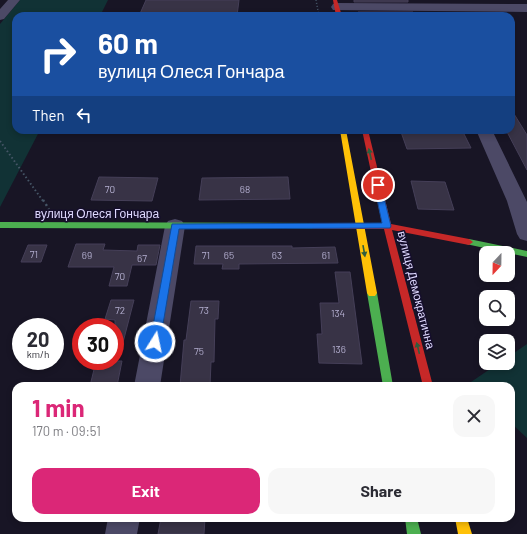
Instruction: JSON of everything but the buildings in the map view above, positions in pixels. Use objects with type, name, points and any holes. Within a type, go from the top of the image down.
[{"type":"street","points":[[337,8],[527,8]]},
{"type":"street","points":[[344,134],[387,382]]},
{"type":"street","name":"вулиця Демократична","points":[[366,134],[387,226],[427,382]]},
{"type":"street","points":[[486,134],[517,201],[527,234]]},
{"type":"street","name":"вулиця Олеся Гончара","points":[[0,225],[387,226],[527,254]]},
{"type":"street","points":[[148,382],[175,226]]},
{"type":"street","points":[[121,534],[123,522]]},
{"type":"street","points":[[412,522],[414,534]]},
{"type":"street","points":[[462,522],[465,534]]},
{"type":"path","points":[[316,0],[318,12]]},
{"type":"path","points":[[0,141],[60,226]]},
{"type":"green space","points":[[20,0],[108,0],[102,12],[12,12],[12,134],[38,134],[0,207],[0,24]]},
{"type":"green space","points":[[527,344],[527,438],[515,427],[515,382],[471,382],[489,370],[515,370],[515,352]]},
{"type":"traffic: fast","points":[[0,225],[313,226]]},
{"type":"traffic: fast","points":[[469,242],[527,254]]},
{"type":"traffic: fast","points":[[372,293],[387,382]]},
{"type":"traffic: fast","points":[[412,522],[414,534]]},
{"type":"traffic: slow","points":[[344,134],[372,293]]},
{"type":"traffic: slow","points":[[462,522],[465,534]]},
{"type":"traffic: jam","points":[[335,0],[338,12]]},
{"type":"traffic: jam","points":[[366,134],[387,226],[427,382]]},
{"type":"traffic: jam","points":[[313,226],[387,226],[469,242]]},
{"type":"route","points":[[155,342],[175,226],[387,226],[378,185]]}]
